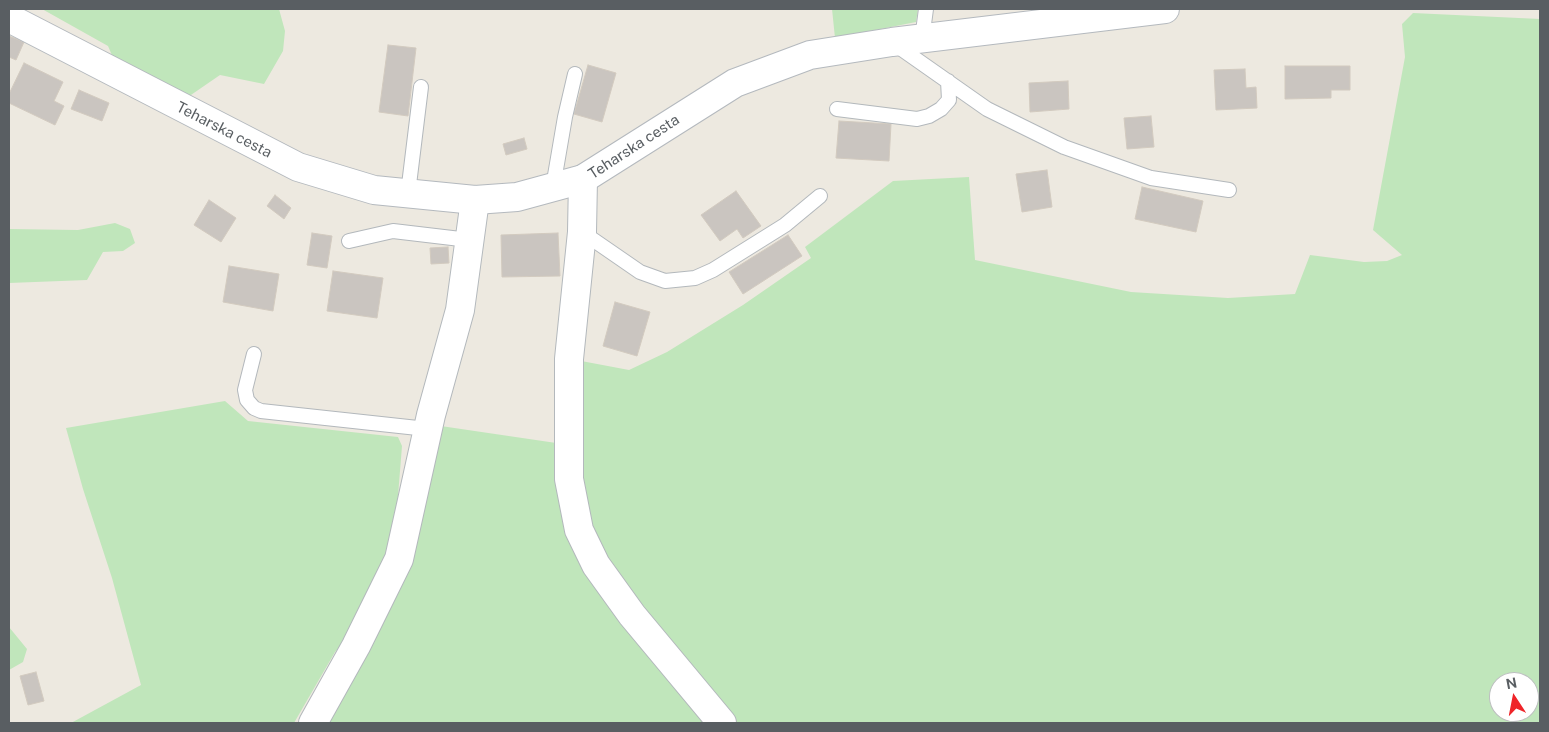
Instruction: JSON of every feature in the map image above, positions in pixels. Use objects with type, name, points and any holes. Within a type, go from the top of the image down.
[{"type":"street","name":"Teharska cesta","points":[[9,18],[298,167],[374,190],[474,200],[517,197],[583,179],[735,83],[810,55],[922,39],[1048,16],[1165,9]]},
{"type":"street","points":[[583,179],[582,232],[569,359],[569,478],[579,530],[596,565],[632,615],[722,723]]},
{"type":"street","points":[[313,723],[356,646],[399,559],[427,429],[460,310],[474,200]]},
{"type":"lane","points":[[922,39],[926,9]]},
{"type":"lane","points":[[892,42],[987,109],[1064,146],[1151,178],[1229,190]]},
{"type":"lane","points":[[553,187],[565,117],[576,74]]},
{"type":"lane","points":[[837,109],[917,118],[929,116],[941,109],[948,100],[948,81]]},
{"type":"lane","points":[[408,194],[421,87]]},
{"type":"lane","points":[[582,232],[640,272],[665,280],[695,278],[713,270],[786,225],[820,196]]},
{"type":"lane","points":[[349,241],[393,231],[469,240]]},
{"type":"lane","points":[[254,354],[245,390],[247,400],[254,408],[261,411],[427,429]]},
{"type":"green space","points":[[42,9],[279,9],[285,31],[283,51],[264,84],[220,75],[188,97],[114,60],[108,46]]},
{"type":"green space","points":[[832,9],[918,9],[916,22],[835,38]]},
{"type":"green space","points":[[1413,13],[1540,19],[1540,723],[728,723],[583,526],[576,360],[629,370],[667,352],[743,305],[811,258],[805,247],[893,181],[969,177],[975,260],[1131,292],[1228,298],[1295,294],[1310,255],[1364,262],[1387,261],[1402,255],[1373,230],[1405,57],[1402,24]]},
{"type":"green space","points":[[115,223],[130,229],[135,243],[123,251],[103,252],[87,280],[9,283],[9,229],[78,230]]},
{"type":"green space","points":[[225,401],[248,421],[398,437],[402,446],[396,521],[389,553],[348,638],[335,652],[294,723],[71,723],[141,685],[112,578],[83,489],[66,428]]},
{"type":"green space","points":[[434,425],[563,444],[570,521],[712,723],[323,723],[361,655]]},
{"type":"green space","points":[[9,627],[27,649],[23,662],[9,670]]},
{"type":"building","points":[[9,36],[24,42],[16,60],[9,57]]},
{"type":"building","points":[[388,45],[416,48],[408,116],[379,112]]},
{"type":"building","points":[[24,63],[63,82],[54,101],[64,106],[55,125],[9,103],[9,94]]},
{"type":"building","points":[[588,65],[616,73],[602,122],[574,114]]},
{"type":"building","points":[[1285,66],[1350,66],[1350,90],[1331,90],[1331,98],[1285,99]]},
{"type":"building","points":[[1245,69],[1246,88],[1256,87],[1257,108],[1216,110],[1214,70]]},
{"type":"building","points":[[1068,81],[1069,109],[1030,112],[1029,83]]},
{"type":"building","points":[[79,90],[109,103],[102,121],[71,109]]},
{"type":"building","points":[[1151,116],[1154,147],[1127,149],[1124,118]]},
{"type":"building","points":[[839,121],[891,124],[889,161],[836,158]]},
{"type":"building","points":[[524,138],[527,149],[506,155],[503,144]]},
{"type":"building","points":[[1047,170],[1052,207],[1022,212],[1016,174]]},
{"type":"building","points":[[1142,187],[1203,201],[1196,232],[1135,219]]},
{"type":"building","points":[[736,191],[761,226],[743,238],[737,229],[720,241],[701,215]]},
{"type":"building","points":[[275,195],[291,208],[284,219],[267,206]]},
{"type":"building","points":[[209,200],[236,218],[221,242],[194,225]]},
{"type":"building","points":[[312,233],[332,236],[327,268],[307,265]]},
{"type":"building","points":[[558,233],[560,276],[502,277],[501,235]]},
{"type":"building","points":[[788,235],[802,256],[743,294],[729,272]]},
{"type":"building","points":[[448,247],[449,263],[431,264],[430,248]]},
{"type":"building","points":[[229,266],[279,274],[273,311],[223,302]]},
{"type":"building","points":[[333,271],[383,278],[377,318],[327,311]]},
{"type":"building","points":[[615,302],[650,312],[637,356],[603,346]]},
{"type":"building","points":[[36,672],[44,701],[28,705],[20,676]]}]
